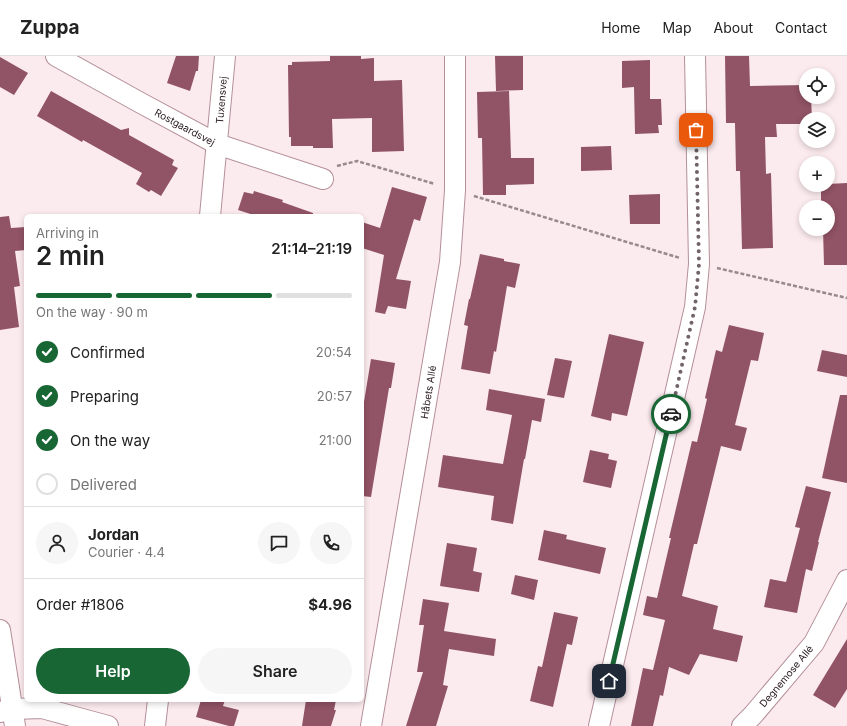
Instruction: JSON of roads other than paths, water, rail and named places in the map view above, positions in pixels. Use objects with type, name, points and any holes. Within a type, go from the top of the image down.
[{"type":"street","name":"Rostgaardsvej","points":[[56,56],[217,144],[323,179]]},
{"type":"street","name":"Tuxensvej","points":[[210,214],[225,56]]},
{"type":"street","name":"Håbets Allé","points":[[371,726],[448,270],[455,190],[455,56]]},
{"type":"street","points":[[599,726],[695,307],[699,264],[695,56]]},
{"type":"street","name":"Degnemose Allé","points":[[742,726],[753,716],[814,643],[847,580]]},
{"type":"street","points":[[0,630],[9,716],[42,708],[108,726]]},
{"type":"street","points":[[156,726],[158,702]]}]
